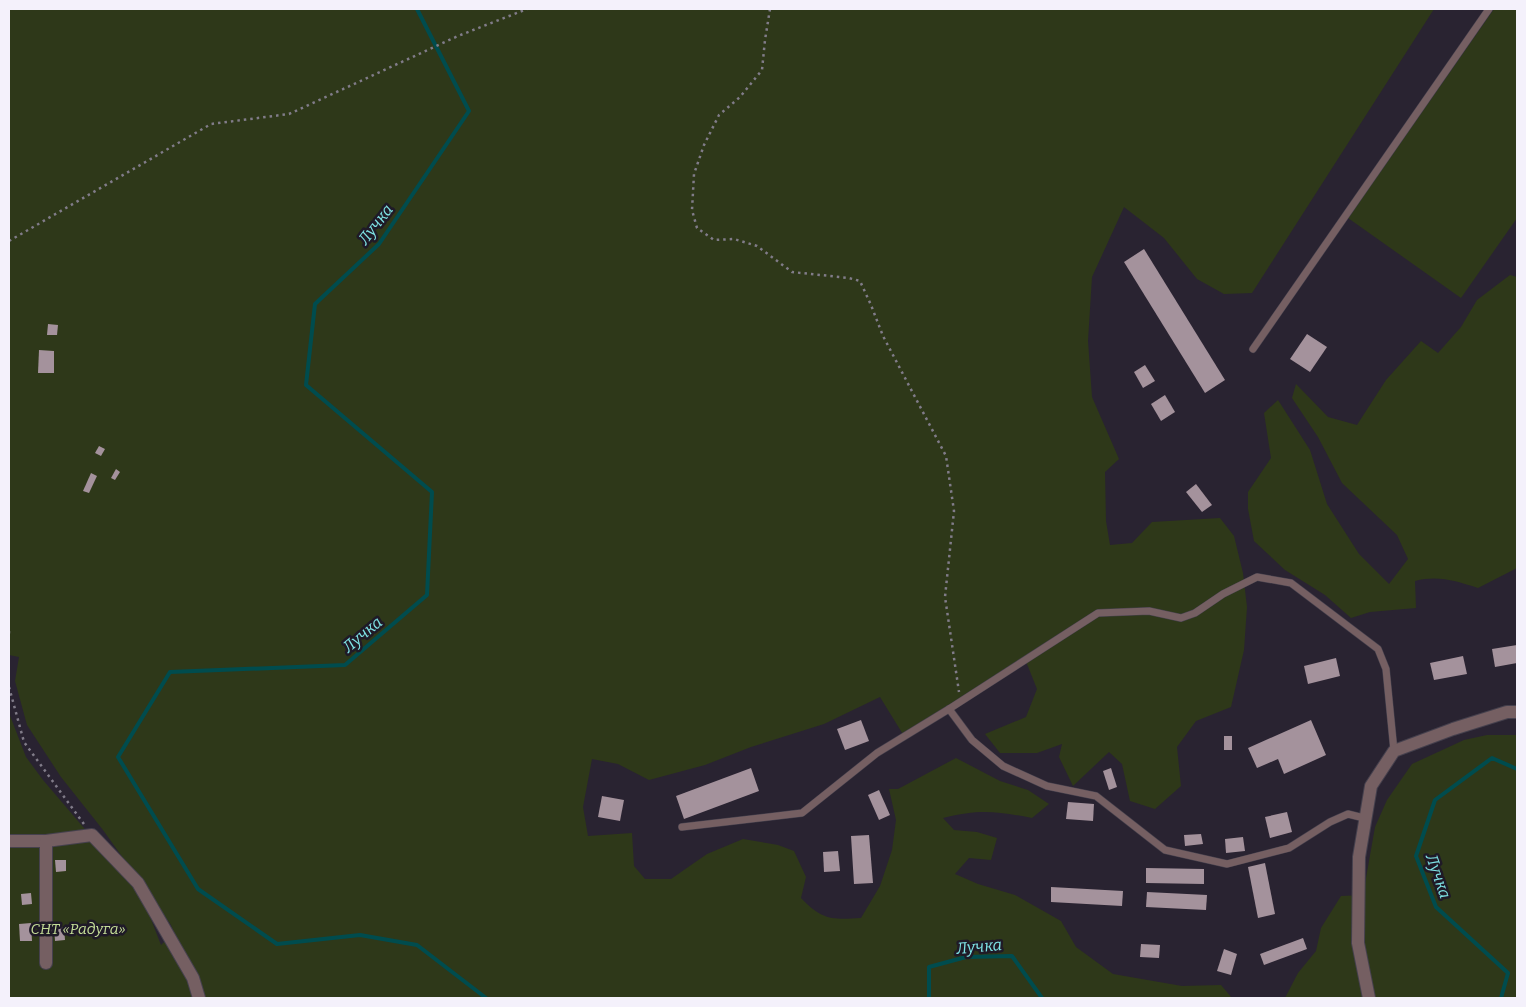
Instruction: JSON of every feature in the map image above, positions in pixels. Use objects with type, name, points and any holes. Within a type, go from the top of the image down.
[{"type":"street","points":[[1369,998],[1358,942],[1358,857],[1371,786],[1394,751],[1453,729],[1507,712],[1517,712]]},
{"type":"street","points":[[9,841],[46,841],[92,835],[138,883],[193,978],[199,998]]},
{"type":"street","points":[[46,841],[46,963]]},
{"type":"lane","points":[[1253,349],[1489,9]]},
{"type":"lane","points":[[682,827],[802,813],[877,753],[949,710],[1098,613],[1149,612],[1181,618],[1195,613],[1223,594],[1257,577],[1291,583],[1378,649],[1386,669],[1394,751]]},
{"type":"lane","points":[[949,710],[972,740],[1003,766],[1047,786],[1096,796],[1165,850],[1227,864],[1289,848],[1330,822],[1348,814],[1364,818]]},
{"type":"path","points":[[9,241],[210,124],[289,114],[458,36],[527,9]]},
{"type":"path","points":[[770,9],[764,40],[762,70],[740,97],[719,115],[704,145],[694,174],[692,210],[697,228],[714,240],[734,239],[757,246],[792,272],[849,278],[860,282],[883,336],[946,456],[954,511],[945,597],[953,661],[961,702]]},
{"type":"path","points":[[9,631],[9,637]]},
{"type":"path","points":[[9,687],[24,742],[92,835]]},
{"type":"green space","points":[[9,9],[1434,9],[1252,293],[1224,294],[1197,279],[1164,238],[1124,207],[1092,277],[1088,341],[1092,397],[1119,459],[1105,472],[1106,521],[1110,545],[1132,543],[1152,522],[1220,518],[1234,536],[1243,573],[1247,607],[1244,650],[1231,707],[1196,721],[1177,747],[1181,786],[1155,809],[1130,801],[1122,764],[1109,752],[1073,786],[1059,757],[1062,744],[1037,753],[1000,753],[985,734],[1026,717],[1037,689],[1025,659],[904,736],[880,697],[824,724],[751,747],[705,765],[649,780],[618,764],[592,759],[583,807],[588,836],[632,833],[634,866],[645,879],[671,879],[707,854],[743,839],[778,845],[794,851],[806,877],[801,898],[822,915],[842,919],[861,918],[880,886],[892,850],[896,820],[889,789],[898,789],[956,758],[1000,781],[1028,790],[1049,804],[1032,818],[977,812],[943,818],[954,830],[977,832],[997,838],[991,860],[969,858],[955,874],[978,884],[1015,895],[1061,921],[1076,947],[1113,974],[1182,986],[1221,985],[1232,998],[202,998],[171,925],[103,830],[61,777],[27,725],[15,681],[19,657],[9,655]]},
{"type":"green space","points":[[1494,9],[1517,9],[1517,218],[1461,298],[1348,218]]},
{"type":"green space","points":[[1510,275],[1517,277],[1517,568],[1478,588],[1439,579],[1415,581],[1416,608],[1370,612],[1351,618],[1325,595],[1285,570],[1254,541],[1248,509],[1248,492],[1271,458],[1264,413],[1278,400],[1310,450],[1327,504],[1359,554],[1389,584],[1408,559],[1397,535],[1342,483],[1318,437],[1292,398],[1296,384],[1328,417],[1357,425],[1386,380],[1421,341],[1438,353],[1461,327],[1477,300]]},
{"type":"green space","name":"СНТ «Радуга»","points":[[9,713],[26,757],[43,780],[142,896],[161,945],[166,940],[197,998],[9,998]]},
{"type":"green space","points":[[1487,735],[1517,735],[1517,998],[1285,998],[1298,973],[1316,951],[1321,928],[1341,896],[1363,895],[1375,827],[1387,800],[1412,764],[1464,740]]},
{"type":"building","points":[[1144,249],[1225,380],[1205,393],[1124,262]]},
{"type":"building","points":[[48,324],[58,325],[57,335],[47,335]]},
{"type":"building","points":[[1307,334],[1327,347],[1310,372],[1290,359]]},
{"type":"building","points":[[39,350],[54,351],[54,373],[38,373]]},
{"type":"building","points":[[1145,365],[1155,381],[1143,388],[1134,372]]},
{"type":"building","points":[[1165,395],[1175,412],[1161,421],[1151,404]]},
{"type":"building","points":[[99,446],[105,449],[101,456],[95,453]]},
{"type":"building","points":[[116,469],[120,472],[115,480],[111,478]]},
{"type":"building","points":[[91,473],[97,476],[89,493],[83,491]]},
{"type":"building","points":[[1196,484],[1212,505],[1202,512],[1186,492]]},
{"type":"building","points":[[1517,645],[1517,663],[1495,667],[1492,649]]},
{"type":"building","points":[[1463,656],[1467,674],[1434,680],[1430,663]]},
{"type":"building","points":[[1336,658],[1340,676],[1308,684],[1304,666]]},
{"type":"building","points":[[861,720],[869,741],[845,750],[837,729]]},
{"type":"building","points":[[1311,720],[1326,755],[1284,774],[1278,759],[1257,768],[1248,748]]},
{"type":"building","points":[[1224,736],[1232,736],[1232,750],[1224,750]]},
{"type":"building","points":[[751,768],[759,791],[684,819],[676,796]]},
{"type":"building","points":[[1111,768],[1117,787],[1109,790],[1103,771]]},
{"type":"building","points":[[879,790],[890,815],[879,820],[868,795]]},
{"type":"building","points":[[602,796],[624,800],[620,821],[598,817]]},
{"type":"building","points":[[1068,802],[1094,804],[1093,821],[1066,819]]},
{"type":"building","points":[[1287,812],[1292,832],[1270,838],[1265,817]]},
{"type":"building","points":[[1201,834],[1203,844],[1185,846],[1184,835]]},
{"type":"building","points":[[869,835],[873,883],[854,884],[851,836]]},
{"type":"building","points":[[1243,837],[1245,851],[1226,853],[1225,839]]},
{"type":"building","points":[[838,851],[840,871],[824,872],[823,852]]},
{"type":"building","points":[[55,860],[66,860],[66,871],[56,872]]},
{"type":"building","points":[[1265,863],[1275,914],[1258,918],[1248,867]]},
{"type":"building","points":[[1146,868],[1204,869],[1204,884],[1146,883]]},
{"type":"building","points":[[1051,887],[1123,891],[1122,906],[1051,902]]},
{"type":"building","points":[[1147,892],[1207,895],[1206,910],[1146,907]]},
{"type":"building","points":[[31,893],[32,904],[22,905],[21,894]]},
{"type":"building","points":[[31,923],[32,941],[20,941],[19,924]]},
{"type":"building","points":[[54,927],[64,927],[65,940],[55,941]]},
{"type":"building","points":[[1303,938],[1307,949],[1264,965],[1260,954]]},
{"type":"building","points":[[1141,944],[1160,945],[1159,958],[1140,957]]},
{"type":"building","points":[[1224,949],[1237,954],[1231,975],[1217,971]]},
{"type":"waterway","name":"Лучка","points":[[417,9],[469,111],[379,244],[315,304],[306,385],[432,492],[427,595],[345,665],[170,672],[118,757],[198,889],[277,944],[360,935],[417,945],[486,998]]},
{"type":"waterway","name":"Лучка","points":[[1501,998],[1508,973],[1436,907],[1416,856],[1435,800],[1492,758],[1517,769]]},
{"type":"waterway","name":"Лучка","points":[[929,998],[929,967],[966,957],[1012,956],[1042,998]]}]
